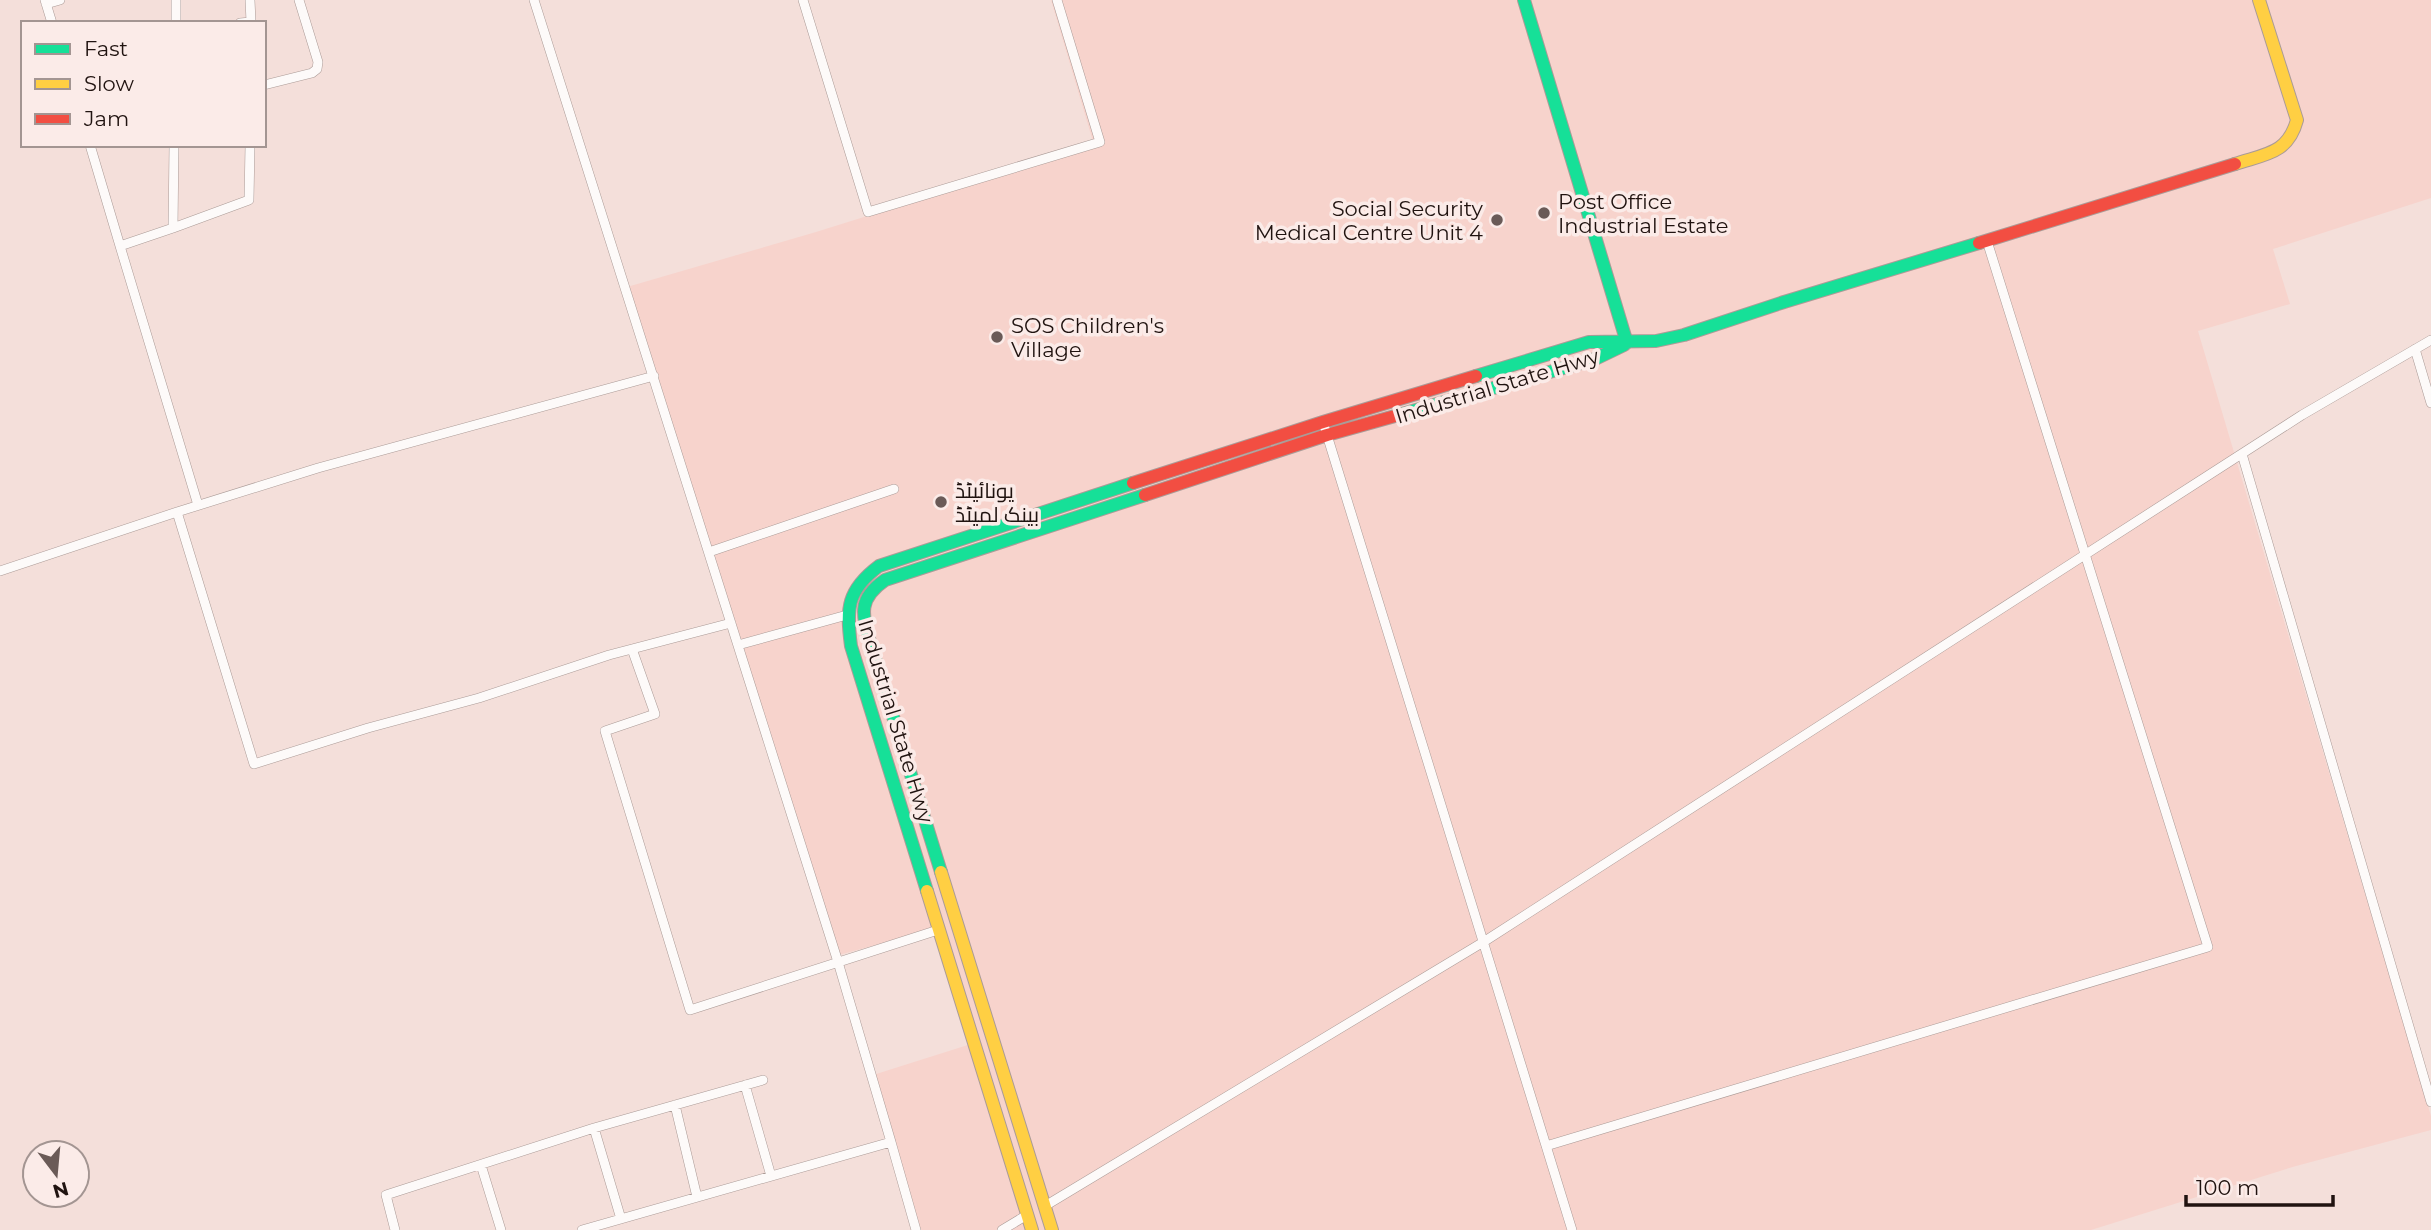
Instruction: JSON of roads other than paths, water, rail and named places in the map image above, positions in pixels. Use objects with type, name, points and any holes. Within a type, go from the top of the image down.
[{"type":"main road","points":[[1524,0],[1627,343],[1684,335],[2278,150],[2293,136],[2297,120],[2259,0]]},
{"type":"main road","name":"Industrial State Hwy","points":[[1032,1230],[851,646],[847,615],[854,587],[865,575],[879,566],[1323,422],[1589,342],[1627,343]]},
{"type":"main road","name":"Industrial State Hwy","points":[[1052,1230],[862,615],[867,595],[885,579],[1327,435],[1595,359],[1627,343]]},
{"type":"main road","points":[[1000,1129],[1019,1123]]},
{"type":"street","points":[[51,21],[46,2],[60,0]]},
{"type":"street","points":[[176,0],[176,21]]},
{"type":"street","points":[[250,0],[251,21]]},
{"type":"street","points":[[266,84],[317,69],[318,62],[299,0]]},
{"type":"street","points":[[534,0],[838,962],[916,1230]]},
{"type":"street","points":[[803,0],[868,212],[1100,142],[1058,0]]},
{"type":"street","points":[[91,147],[198,505]]},
{"type":"street","points":[[173,228],[174,147]]},
{"type":"street","points":[[120,246],[249,200],[250,147]]},
{"type":"street","points":[[1546,1146],[2208,947],[1987,241]]},
{"type":"street","points":[[1045,1206],[1482,943],[2087,556],[2302,415],[2431,340]]},
{"type":"street","points":[[2415,349],[2431,403]]},
{"type":"street","points":[[0,571],[318,468],[654,376]]},
{"type":"street","points":[[1323,422],[1572,1230]]},
{"type":"street","points":[[2242,454],[2431,1102]]},
{"type":"street","points":[[709,552],[894,489]]},
{"type":"street","points":[[177,512],[254,764],[368,728],[479,698],[632,649],[731,623]]},
{"type":"street","points":[[738,645],[847,615]]},
{"type":"street","points":[[632,649],[655,715],[604,731],[690,1010],[939,930]]},
{"type":"street","points":[[395,1230],[386,1195],[594,1128],[763,1080]]},
{"type":"street","points":[[744,1085],[771,1176]]},
{"type":"street","points":[[676,1105],[697,1197]]},
{"type":"street","points":[[594,1128],[621,1219]]},
{"type":"street","points":[[582,1230],[891,1142]]},
{"type":"street","points":[[481,1165],[501,1230]]},
{"type":"street","points":[[1002,1230],[1027,1215]]},
{"type":"place","name":"Post Office Industrial Estate","points":[[1544,213]]},
{"type":"place","name":"Social Security Medical Centre Unit 4","points":[[1497,220]]},
{"type":"place","name":"SOS Children's Village","points":[[997,337]]},
{"type":"place","name":"یونائیٹڈ بینک لمیٹڈ","points":[[941,502]]}]
